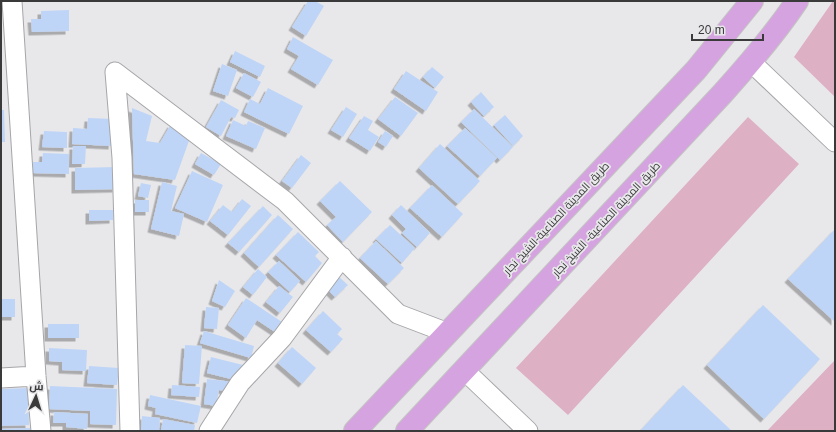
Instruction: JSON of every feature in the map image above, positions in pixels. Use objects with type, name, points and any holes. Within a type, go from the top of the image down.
[{"type":"main road","name":"طريق المدينة الصناعية-الشيخ نجار","points":[[355,431],[696,70],[752,1]]},
{"type":"main road","name":"طريق المدينة الصناعية- الشيخ نجار","points":[[407,431],[723,93],[751,62],[785,20],[798,1]]},
{"type":"street","points":[[12,1],[36,376],[41,431]]},
{"type":"street","points":[[751,62],[835,142]]},
{"type":"street","points":[[130,431],[122,158],[115,72],[285,201],[398,314],[448,333]]},
{"type":"street","points":[[209,431],[240,383],[282,338],[342,258]]},
{"type":"street","points":[[464,370],[528,431]]},
{"type":"street","points":[[1,378],[36,376]]},
{"type":"shaded area","points":[[833,1],[835,1],[835,97],[794,57]]},
{"type":"shaded area","points":[[748,117],[799,164],[568,415],[516,368]]},
{"type":"shaded area","points":[[835,360],[835,431],[767,431]]},
{"type":"building","points":[[308,1],[315,1],[324,6],[306,36],[292,27]]},
{"type":"building","points":[[69,10],[69,31],[32,32],[31,19],[41,19],[41,11]]},
{"type":"building","points":[[293,37],[333,60],[318,85],[291,69],[299,56],[287,49]]},
{"type":"building","points":[[235,51],[265,66],[260,77],[230,62]]},
{"type":"building","points":[[222,64],[237,70],[228,96],[213,91]]},
{"type":"building","points":[[432,67],[444,77],[435,88],[423,77]]},
{"type":"building","points":[[406,71],[438,92],[426,111],[394,89]]},
{"type":"building","points":[[244,73],[261,82],[253,97],[236,88]]},
{"type":"building","points":[[268,88],[303,106],[289,134],[244,112],[250,99],[260,104]]},
{"type":"building","points":[[481,92],[494,107],[484,116],[471,102]]},
{"type":"building","points":[[395,97],[418,113],[401,136],[378,119]]},
{"type":"building","points":[[221,100],[239,110],[235,118],[231,117],[221,136],[206,127]]},
{"type":"building","points":[[346,107],[357,114],[343,137],[331,130]]},
{"type":"building","points":[[132,108],[152,116],[146,141],[160,143],[171,124],[190,138],[175,180],[134,174]]},
{"type":"building","points":[[474,109],[513,147],[500,160],[461,122]]},
{"type":"building","points":[[1,110],[4,110],[5,142],[1,142]]},
{"type":"building","points":[[505,115],[523,136],[513,146],[494,125]]},
{"type":"building","points":[[364,116],[373,121],[368,130],[379,137],[370,151],[349,138]]},
{"type":"building","points":[[88,118],[114,119],[112,146],[72,144],[73,128],[87,129]]},
{"type":"building","points":[[233,120],[246,126],[248,121],[265,128],[256,149],[226,136]]},
{"type":"building","points":[[465,128],[497,158],[480,176],[447,146]]},
{"type":"building","points":[[44,131],[67,132],[67,148],[42,147]]},
{"type":"building","points":[[385,131],[393,136],[386,147],[378,142]]},
{"type":"building","points":[[440,144],[480,181],[458,204],[419,168]]},
{"type":"building","points":[[73,146],[86,146],[85,164],[72,164]]},
{"type":"building","points":[[43,153],[69,154],[69,174],[33,173],[33,162],[42,162]]},
{"type":"building","points":[[201,153],[221,164],[214,175],[195,164]]},
{"type":"building","points":[[301,155],[311,163],[292,188],[282,181]]},
{"type":"building","points":[[116,167],[116,189],[75,190],[75,168]]},
{"type":"building","points":[[192,171],[223,185],[207,222],[175,208]]},
{"type":"building","points":[[340,181],[372,212],[343,242],[327,225],[336,217],[320,201]]},
{"type":"building","points":[[162,182],[177,186],[171,211],[184,214],[179,236],[151,229]]},
{"type":"building","points":[[141,183],[151,185],[148,198],[138,196]]},
{"type":"building","points":[[432,185],[463,214],[442,237],[410,208]]},
{"type":"building","points":[[242,199],[251,206],[228,235],[210,221],[223,205],[232,212]]},
{"type":"building","points":[[135,200],[149,200],[149,212],[135,212]]},
{"type":"building","points":[[401,205],[430,233],[417,247],[402,233],[406,229],[392,215]]},
{"type":"building","points":[[263,206],[272,215],[239,252],[228,243]]},
{"type":"building","points":[[89,210],[113,210],[113,220],[89,221]]},
{"type":"building","points":[[278,215],[293,229],[259,267],[244,253]]},
{"type":"building","points":[[390,225],[415,248],[402,263],[376,239]]},
{"type":"building","points":[[835,229],[835,322],[788,279]]},
{"type":"building","points":[[298,232],[319,252],[315,256],[322,263],[306,282],[276,255]]},
{"type":"building","points":[[376,241],[404,268],[388,284],[360,258]]},
{"type":"building","points":[[279,261],[300,281],[290,292],[268,272]]},
{"type":"building","points":[[258,269],[267,277],[253,295],[243,287]]},
{"type":"building","points":[[338,276],[348,285],[335,297],[326,288]]},
{"type":"building","points":[[219,280],[235,291],[225,307],[212,301]]},
{"type":"building","points":[[279,286],[293,297],[280,313],[266,302]]},
{"type":"building","points":[[246,298],[285,324],[278,334],[257,320],[246,338],[228,325]]},
{"type":"building","points":[[1,299],[15,299],[15,317],[1,317]]},
{"type":"building","points":[[763,305],[820,359],[764,419],[707,365]]},
{"type":"building","points":[[206,307],[219,308],[217,329],[204,328]]},
{"type":"building","points":[[323,311],[342,329],[337,334],[343,339],[331,352],[306,330]]},
{"type":"building","points":[[48,324],[79,324],[79,338],[48,338]]},
{"type":"building","points":[[204,331],[254,346],[251,358],[200,343]]},
{"type":"building","points":[[185,345],[202,346],[199,384],[182,383]]},
{"type":"building","points":[[292,347],[316,368],[302,384],[278,363]]},
{"type":"building","points":[[49,348],[87,350],[86,371],[62,370],[62,362],[49,361]]},
{"type":"building","points":[[211,357],[243,365],[239,381],[207,373]]},
{"type":"building","points":[[89,366],[119,368],[117,385],[87,383]]},
{"type":"building","points":[[207,379],[234,382],[233,392],[219,390],[216,406],[204,404]]},
{"type":"building","points":[[172,385],[200,387],[199,397],[171,395]]},
{"type":"building","points":[[683,385],[732,431],[640,431]]},
{"type":"building","points":[[50,386],[117,389],[116,425],[90,424],[90,411],[49,409]]},
{"type":"building","points":[[28,388],[29,425],[1,426],[1,389]]},
{"type":"building","points":[[150,395],[201,406],[197,423],[155,414],[156,408],[148,406]]},
{"type":"building","points":[[54,412],[88,414],[87,429],[66,427],[66,423],[53,423]]},
{"type":"building","points":[[142,416],[160,418],[159,431],[141,431]]},
{"type":"building","points":[[163,419],[195,425],[194,431],[161,431]]},
{"type":"building","points":[[30,428],[31,431],[1,431],[1,429]]}]
